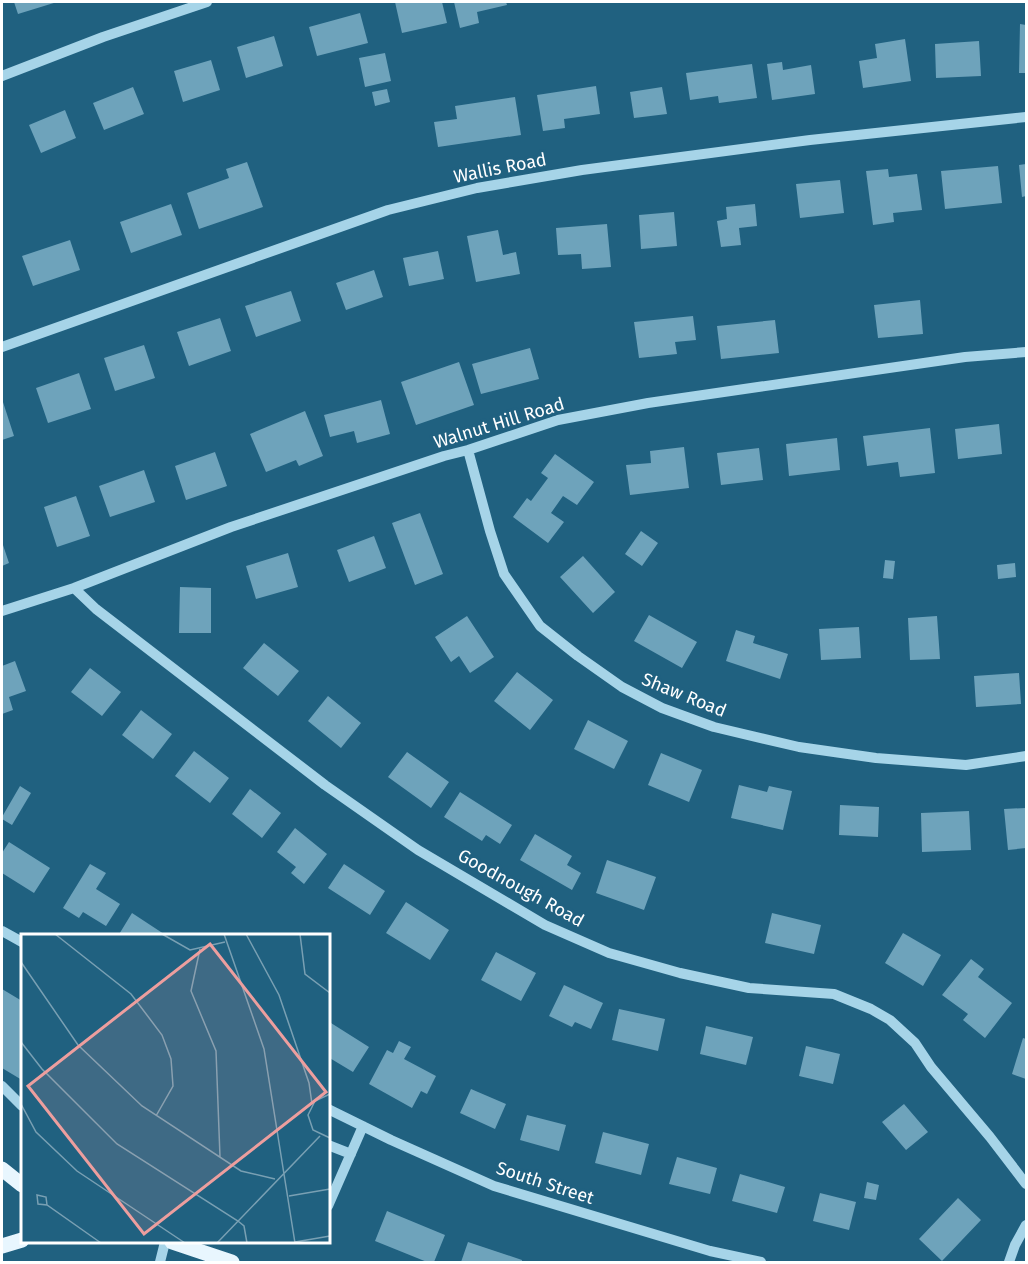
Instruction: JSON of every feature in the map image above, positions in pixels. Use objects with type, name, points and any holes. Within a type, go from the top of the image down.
[{"type":"main road","points":[[2,1169],[21,1184]]},
{"type":"main road","points":[[2,1246],[21,1240]]},
{"type":"main road","points":[[175,1243],[232,1263]]},
{"type":"street","points":[[2,76],[103,37],[207,2]]},
{"type":"street","name":"Wallis Road","points":[[2,347],[388,210],[477,188],[582,170],[810,140],[1026,117]]},
{"type":"street","name":"Walnut Hill Road","points":[[2,611],[74,588],[231,527],[433,459],[468,450],[558,420],[648,402],[965,357],[1026,352]]},
{"type":"street","name":"Shaw Road","points":[[468,450],[504,574],[540,626],[622,687],[662,708],[714,727],[799,747],[876,758],[966,765],[1026,756]]},
{"type":"street","name":"Goodnough Road","points":[[74,588],[96,609],[326,785],[418,850],[545,925],[609,953],[669,970],[749,988],[834,994],[871,1009],[890,1020],[915,1044],[1026,1184]]},
{"type":"street","points":[[2,931],[21,941]]},
{"type":"street","points":[[2,1086],[21,1105]]},
{"type":"street","name":"South Street","points":[[330,1110],[494,1186],[710,1251],[761,1263]]},
{"type":"street","points":[[330,1201],[363,1126]]},
{"type":"street","points":[[330,1146],[351,1154]]},
{"type":"street","points":[[1009,1263],[1015,1245],[1026,1225]]},
{"type":"street","points":[[160,1263],[165,1243]]},
{"type":"building","points":[[14,2],[57,2],[18,14]]},
{"type":"building","points":[[395,2],[442,2],[447,23],[402,33]]},
{"type":"building","points":[[454,2],[506,2],[507,5],[477,12],[479,23],[460,28]]},
{"type":"building","points":[[360,13],[368,43],[317,56],[309,27]]},
{"type":"building","points":[[1020,24],[1026,25],[1026,73],[1019,73]]},
{"type":"building","points":[[274,36],[283,66],[246,78],[237,47]]},
{"type":"building","points":[[905,39],[911,81],[863,88],[859,61],[877,58],[875,44]]},
{"type":"building","points":[[979,41],[981,76],[936,78],[935,44]]},
{"type":"building","points":[[385,53],[391,81],[365,87],[359,58]]},
{"type":"building","points":[[211,60],[220,90],[183,102],[174,71]]},
{"type":"building","points":[[782,62],[783,70],[811,65],[815,94],[772,100],[767,64]]},
{"type":"building","points":[[752,64],[757,98],[719,103],[718,96],[690,100],[686,73]]},
{"type":"building","points":[[596,86],[600,114],[564,119],[565,128],[543,131],[537,95]]},
{"type":"building","points":[[133,87],[144,114],[104,130],[93,103]]},
{"type":"building","points":[[662,87],[667,114],[634,118],[630,92]]},
{"type":"building","points":[[387,89],[390,102],[375,106],[372,92]]},
{"type":"building","points":[[515,97],[521,135],[438,147],[434,122],[457,119],[455,106]]},
{"type":"building","points":[[65,110],[76,138],[41,153],[29,125]]},
{"type":"building","points":[[247,162],[263,207],[199,229],[187,193],[229,178],[226,169]]},
{"type":"building","points":[[1026,164],[1026,196],[1022,197],[1019,165]]},
{"type":"building","points":[[998,166],[1002,203],[945,209],[941,171]]},
{"type":"building","points":[[888,169],[889,177],[917,174],[922,210],[893,213],[894,222],[873,225],[866,171]]},
{"type":"building","points":[[840,180],[844,213],[800,218],[796,184]]},
{"type":"building","points":[[171,204],[182,235],[131,253],[120,222]]},
{"type":"building","points":[[755,204],[757,226],[739,228],[741,245],[721,247],[717,221],[727,219],[726,207]]},
{"type":"building","points":[[674,212],[677,246],[641,249],[639,215]]},
{"type":"building","points":[[607,224],[611,267],[582,269],[581,254],[558,255],[556,228]]},
{"type":"building","points":[[498,230],[503,255],[516,252],[520,274],[476,282],[467,236]]},
{"type":"building","points":[[70,240],[80,270],[33,286],[22,256]]},
{"type":"building","points":[[438,251],[444,279],[409,286],[403,258]]},
{"type":"building","points":[[374,270],[383,297],[346,310],[336,283]]},
{"type":"building","points":[[291,291],[301,321],[256,337],[245,306]]},
{"type":"building","points":[[920,300],[923,334],[878,338],[874,305]]},
{"type":"building","points":[[693,316],[696,340],[675,342],[677,354],[639,358],[634,322]]},
{"type":"building","points":[[220,318],[231,351],[189,366],[177,332]]},
{"type":"building","points":[[775,320],[779,353],[721,359],[717,326]]},
{"type":"building","points":[[144,345],[155,378],[115,391],[104,358]]},
{"type":"building","points":[[530,348],[539,379],[481,394],[472,364]]},
{"type":"building","points":[[459,362],[474,405],[416,425],[401,382]]},
{"type":"building","points":[[79,373],[91,409],[48,423],[36,388]]},
{"type":"building","points":[[2,399],[14,436],[2,440]]},
{"type":"building","points":[[381,400],[390,434],[357,443],[354,431],[330,437],[324,415]]},
{"type":"building","points":[[305,411],[323,456],[299,466],[296,460],[266,472],[250,434]]},
{"type":"building","points":[[999,424],[1002,454],[958,459],[955,429]]},
{"type":"building","points":[[930,428],[935,473],[900,477],[898,462],[867,466],[863,436]]},
{"type":"building","points":[[837,438],[840,470],[789,476],[786,444]]},
{"type":"building","points":[[684,447],[689,488],[630,495],[626,465],[651,463],[650,451]]},
{"type":"building","points":[[759,448],[763,480],[721,485],[717,453]]},
{"type":"building","points":[[215,452],[227,486],[186,500],[175,466]]},
{"type":"building","points":[[555,454],[594,482],[577,505],[563,496],[551,513],[564,522],[548,543],[513,517],[527,498],[531,501],[548,478],[541,473]]},
{"type":"building","points":[[144,470],[155,502],[110,517],[99,486]]},
{"type":"building","points":[[76,496],[90,536],[57,547],[44,507]]},
{"type":"building","points":[[420,513],[443,574],[415,585],[392,523]]},
{"type":"building","points":[[641,531],[658,543],[642,566],[625,554]]},
{"type":"building","points":[[374,536],[386,568],[349,582],[337,550]]},
{"type":"building","points":[[2,542],[9,563],[2,566]]},
{"type":"building","points":[[288,553],[298,587],[256,599],[246,566]]},
{"type":"building","points":[[583,556],[615,592],[593,613],[560,577]]},
{"type":"building","points":[[885,560],[895,561],[893,579],[883,578]]},
{"type":"building","points":[[1015,563],[1016,577],[998,579],[997,565]]},
{"type":"building","points":[[180,587],[211,588],[211,633],[179,633]]},
{"type":"building","points":[[649,615],[697,642],[682,668],[634,641]]},
{"type":"building","points":[[467,616],[494,657],[470,673],[459,656],[451,662],[435,637]]},
{"type":"building","points":[[937,616],[940,659],[910,660],[908,618]]},
{"type":"building","points":[[859,627],[861,658],[821,660],[819,629]]},
{"type":"building","points":[[736,630],[755,636],[753,643],[788,654],[780,679],[726,661]]},
{"type":"building","points":[[264,643],[299,671],[278,696],[243,668]]},
{"type":"building","points":[[15,661],[26,691],[9,697],[13,710],[2,714],[2,666]]},
{"type":"building","points":[[90,668],[121,692],[102,716],[71,692]]},
{"type":"building","points":[[517,672],[553,700],[530,730],[494,701]]},
{"type":"building","points":[[1019,673],[1021,704],[976,707],[974,676]]},
{"type":"building","points":[[328,696],[361,723],[341,748],[308,721]]},
{"type":"building","points":[[141,710],[172,734],[153,759],[122,735]]},
{"type":"building","points":[[588,720],[628,741],[614,769],[574,749]]},
{"type":"building","points":[[194,751],[229,778],[210,803],[175,776]]},
{"type":"building","points":[[407,752],[449,782],[431,808],[388,777]]},
{"type":"building","points":[[661,753],[702,770],[689,802],[648,785]]},
{"type":"building","points":[[739,785],[767,792],[769,786],[792,791],[783,830],[731,818]]},
{"type":"building","points":[[20,786],[31,793],[12,825],[2,817]]},
{"type":"building","points":[[250,789],[281,813],[262,838],[232,814]]},
{"type":"building","points":[[460,792],[512,825],[500,844],[486,835],[482,841],[444,817]]},
{"type":"building","points":[[840,805],[879,807],[878,837],[839,835]]},
{"type":"building","points":[[1026,808],[1026,848],[1008,850],[1004,809]]},
{"type":"building","points":[[969,811],[971,850],[922,852],[921,813]]},
{"type":"building","points":[[295,828],[327,854],[304,884],[291,873],[296,867],[277,852]]},
{"type":"building","points":[[535,834],[572,856],[567,865],[581,873],[572,890],[520,860]]},
{"type":"building","points":[[9,842],[50,868],[34,893],[2,873],[2,853]]},
{"type":"building","points":[[607,860],[656,877],[644,910],[596,893]]},
{"type":"building","points":[[90,864],[106,873],[96,889],[120,904],[106,926],[83,912],[79,918],[63,908]]},
{"type":"building","points":[[344,864],[385,891],[370,915],[328,888]]},
{"type":"building","points":[[406,902],[449,930],[430,960],[386,933]]},
{"type":"building","points":[[132,913],[164,934],[119,934]]},
{"type":"building","points":[[772,913],[821,925],[814,954],[765,943]]},
{"type":"building","points":[[903,933],[941,955],[923,986],[885,963]]},
{"type":"building","points":[[496,952],[536,973],[521,1001],[481,980]]},
{"type":"building","points":[[971,959],[984,969],[978,977],[1012,1003],[985,1038],[963,1020],[968,1014],[942,995]]},
{"type":"building","points":[[564,985],[603,1003],[591,1029],[575,1022],[572,1027],[549,1016]]},
{"type":"building","points":[[2,989],[21,1000],[21,1079],[2,1068]]},
{"type":"building","points":[[619,1009],[665,1019],[658,1051],[612,1040]]},
{"type":"building","points":[[330,1024],[369,1047],[353,1072],[330,1058]]},
{"type":"building","points":[[706,1026],[753,1037],[746,1065],[700,1054]]},
{"type":"building","points":[[1023,1038],[1026,1039],[1026,1079],[1012,1074]]},
{"type":"building","points":[[399,1041],[411,1047],[404,1059],[436,1076],[427,1094],[421,1091],[412,1108],[369,1084],[387,1050],[393,1053]]},
{"type":"building","points":[[806,1046],[840,1054],[833,1084],[799,1076]]},
{"type":"building","points":[[471,1089],[506,1104],[495,1129],[460,1113]]},
{"type":"building","points":[[904,1104],[928,1132],[906,1150],[882,1122]]},
{"type":"building","points":[[527,1115],[566,1125],[559,1151],[520,1140]]},
{"type":"building","points":[[603,1132],[649,1144],[641,1175],[595,1163]]},
{"type":"building","points":[[677,1157],[717,1168],[710,1194],[669,1184]]},
{"type":"building","points":[[740,1174],[785,1187],[777,1213],[732,1201]]},
{"type":"building","points":[[867,1182],[879,1185],[876,1200],[864,1198]]},
{"type":"building","points":[[820,1193],[856,1202],[849,1230],[813,1221]]},
{"type":"building","points":[[958,1198],[981,1220],[942,1261],[919,1239]]},
{"type":"building","points":[[387,1211],[445,1235],[434,1262],[427,1262],[375,1241]]},
{"type":"building","points":[[468,1242],[522,1260],[522,1262],[461,1262]]}]
